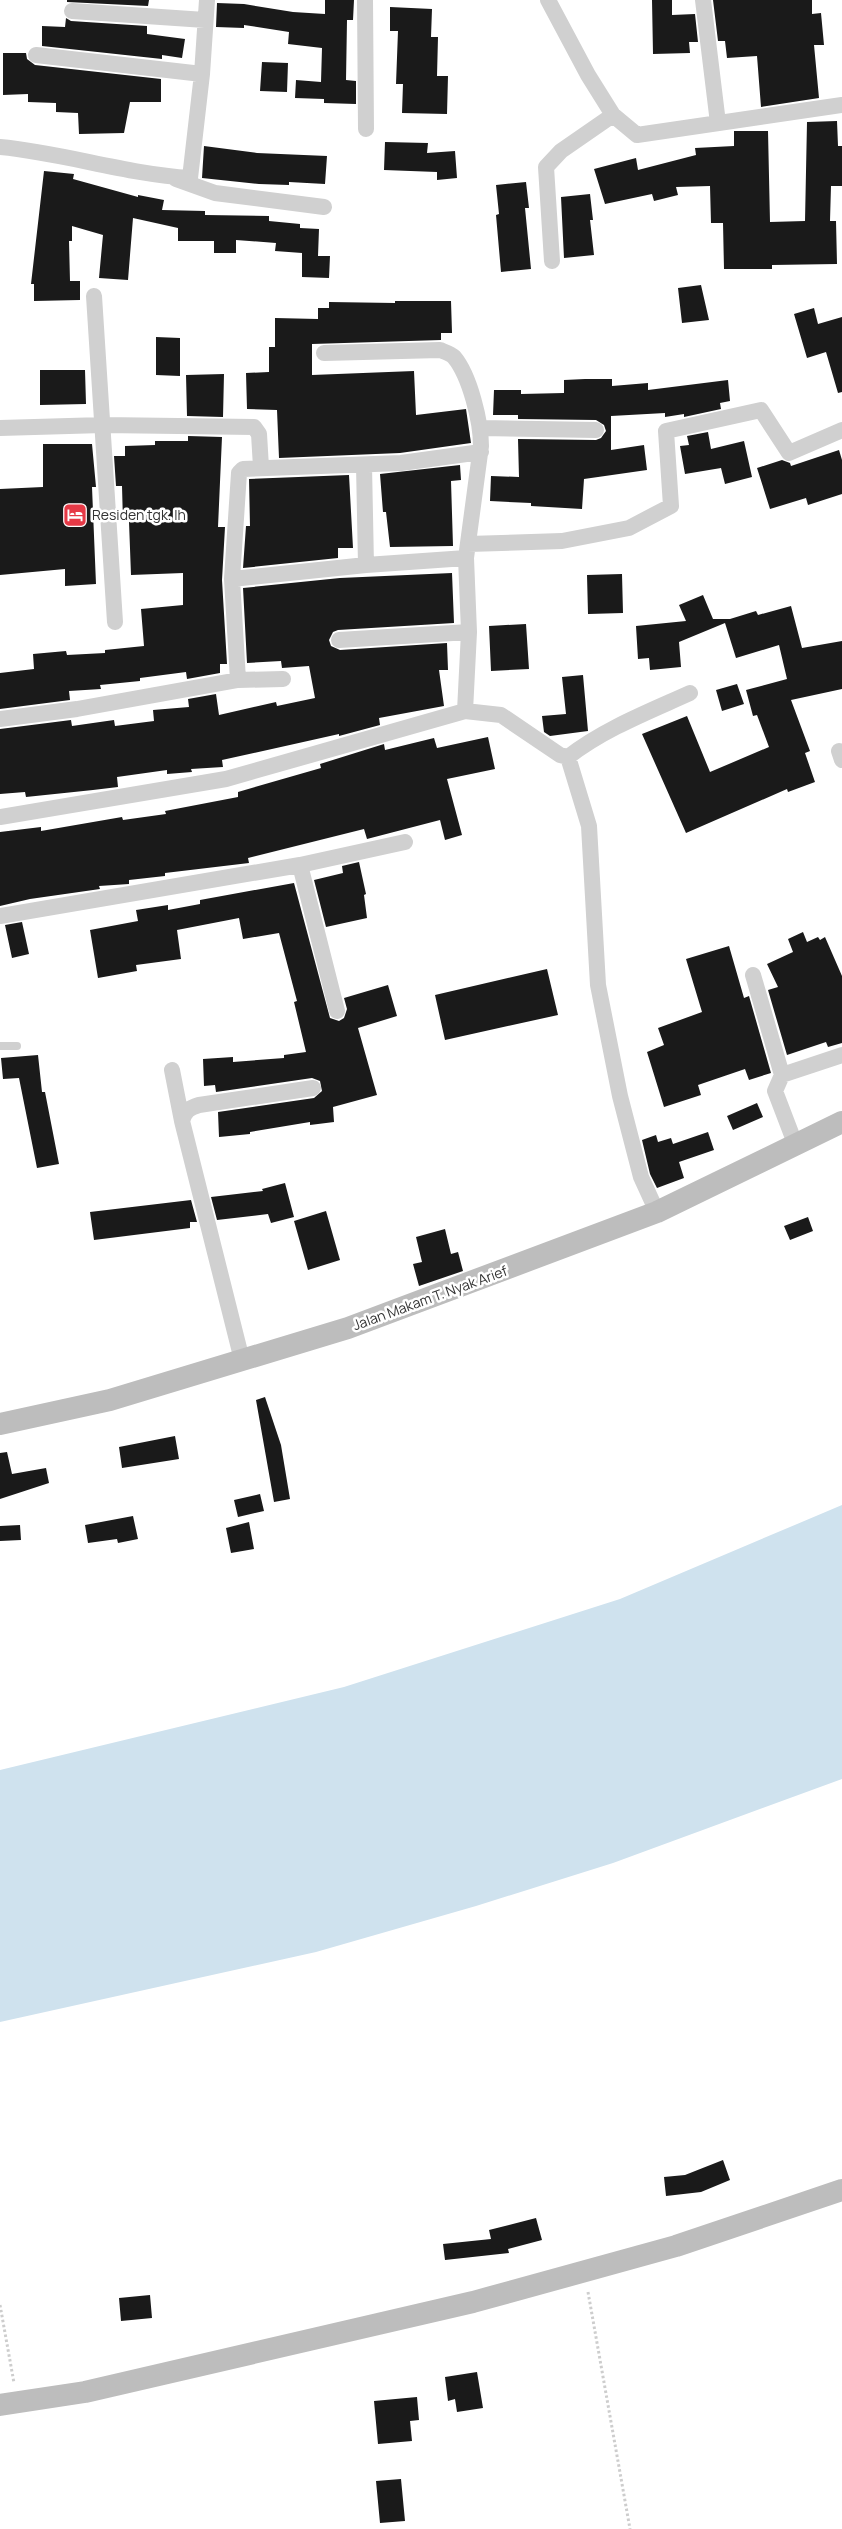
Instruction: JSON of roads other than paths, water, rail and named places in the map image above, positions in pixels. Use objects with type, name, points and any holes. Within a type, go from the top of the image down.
[{"type":"street","points":[[0,147],[172,177],[190,178],[202,74],[207,0]]},
{"type":"street","points":[[364,0],[366,129]]},
{"type":"street","points":[[548,0],[588,75],[612,115],[637,136],[842,105]]},
{"type":"street","points":[[702,0],[718,123]]},
{"type":"street","points":[[72,10],[205,20]]},
{"type":"street","points":[[36,55],[202,74]]},
{"type":"street","points":[[552,261],[546,167],[561,151],[612,115]]},
{"type":"street","points":[[172,177],[184,183],[216,193],[324,206]]},
{"type":"street","points":[[94,296],[115,622]]},
{"type":"street","points":[[324,352],[440,350],[454,356],[466,379],[481,428],[481,452],[467,551],[469,632],[465,711]]},
{"type":"street","points":[[232,579],[554,542],[629,528],[671,506],[666,431],[761,410],[789,453],[842,430]]},
{"type":"street","points":[[0,428],[103,425],[254,427],[259,434],[261,468]]},
{"type":"street","points":[[481,428],[596,430]]},
{"type":"street","points":[[238,680],[232,579],[239,473],[243,469],[364,465],[481,452]]},
{"type":"street","points":[[364,465],[366,565]]},
{"type":"street","points":[[339,640],[469,632]]},
{"type":"street","points":[[0,719],[77,709],[238,680],[282,679]]},
{"type":"street","points":[[568,757],[583,745],[609,731],[690,693]]},
{"type":"street","points":[[0,817],[226,779],[465,711],[501,714],[560,754],[568,757]]},
{"type":"street","points":[[568,757],[589,826],[598,986],[616,1078],[641,1177],[657,1212]]},
{"type":"street","points":[[0,916],[300,865],[405,842]]},
{"type":"street","points":[[300,865],[337,1011]]},
{"type":"street","points":[[753,975],[782,1075],[775,1091],[796,1146]]},
{"type":"street","points":[[782,1075],[842,1055]]},
{"type":"street","points":[[172,1070],[182,1121],[242,1360]]},
{"type":"street","points":[[182,1121],[184,1113],[190,1108],[199,1105],[313,1088]]},
{"type":"street","name":"Jalan Makam T. Nyak Arief","points":[[0,1424],[110,1400],[348,1328],[657,1212],[842,1122]]},
{"type":"street","points":[[8,2404],[85,2392],[473,2302],[676,2246],[842,2190]]},
{"type":"lane","points":[[0,1046],[17,1046]]},
{"type":"water","points":[[842,1505],[842,1779],[613,1863],[476,1906],[316,1952],[0,2022],[0,1770],[344,1687],[620,1599]]},
{"type":"place","name":"Residen tgk. Ih","points":[[75,515]]}]
